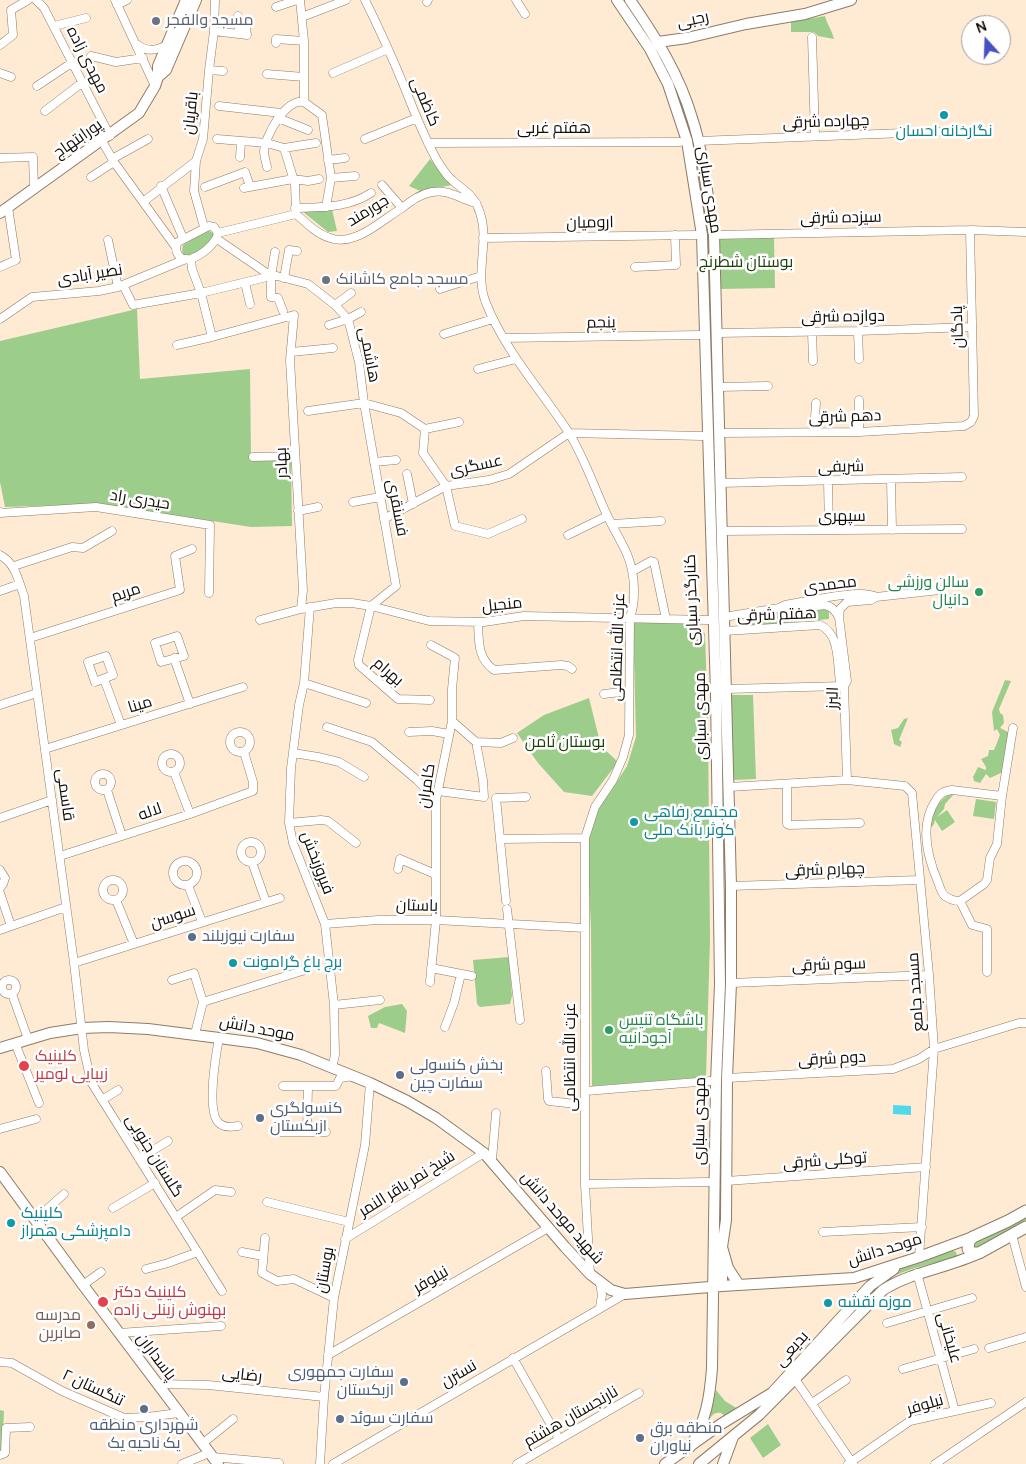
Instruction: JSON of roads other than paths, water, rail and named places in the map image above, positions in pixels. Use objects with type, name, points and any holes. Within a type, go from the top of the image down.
[{"type":"highway","name":"موحد دانش","points":[[973,1237],[1026,1212]]},
{"type":"highway","name":"موحد دانش","points":[[979,1253],[1026,1227]]},
{"type":"highway","points":[[973,1237],[969,1241],[968,1249],[972,1253],[979,1253]]},
{"type":"main road","name":"پورابتهاج","points":[[157,81],[158,66],[186,0]]},
{"type":"main road","name":"پورابتهاج","points":[[4,210],[140,113],[157,81],[166,70],[196,0]]},
{"type":"main road","name":"کنارگذر سباری","points":[[610,0],[652,66],[671,112],[689,141],[705,235],[716,333],[722,532],[716,618],[714,983],[707,1220],[718,1247]]},
{"type":"main road","name":"مهدی سباری","points":[[617,0],[650,49],[663,75],[689,141]]},
{"type":"main road","points":[[624,0],[654,46],[673,81],[689,141]]},
{"type":"main road","name":"کنارگذر سباری","points":[[630,0],[658,42],[681,86],[693,120],[689,141],[705,235],[700,335],[702,436],[716,618],[726,690],[731,886],[726,1220],[718,1247]]},
{"type":"main road","name":"رجبی","points":[[658,42],[805,14],[851,0]]},
{"type":"main road","name":"مهدی سباری","points":[[705,235],[716,618]]},
{"type":"main road","name":"مهدی سباری","points":[[690,1447],[699,1432],[708,1400],[718,1286],[713,1269],[718,1247],[716,1082],[720,984],[719,631]]},
{"type":"main road","name":"موحد دانش","points":[[0,1048],[50,1033],[82,1028],[110,1027],[195,1034],[278,1048],[370,1083],[436,1118],[488,1156]]},
{"type":"main road","name":"شهید موحد دانش","points":[[488,1156],[548,1228],[590,1274],[611,1290],[625,1294],[718,1286]]},
{"type":"main road","name":"پاسداران","points":[[0,1172],[213,1458]]},
{"type":"main road","name":"موحد دانش","points":[[718,1286],[854,1278],[908,1261],[973,1237]]},
{"type":"main road","points":[[718,1247],[728,1268],[740,1285]]},
{"type":"main road","points":[[947,1247],[958,1250],[960,1257],[957,1262]]},
{"type":"main road","name":"موحد دانش","points":[[877,1296],[892,1285],[917,1273],[957,1262],[979,1253]]},
{"type":"main road","name":"بدیعی","points":[[665,1464],[721,1424],[772,1394],[870,1286],[908,1261]]},
{"type":"main road","name":"بدیعی","points":[[698,1464],[759,1415],[877,1296]]},
{"type":"main road","points":[[723,1464],[734,1436]]},
{"type":"street","points":[[0,45],[13,34],[11,10],[28,0]]},
{"type":"street","name":"مهدی زاده","points":[[36,0],[44,8],[73,62],[106,138]]},
{"type":"street","points":[[127,0],[116,2],[143,58],[157,81]]},
{"type":"street","name":"باقریان","points":[[204,227],[194,191],[196,161],[203,139],[208,70],[214,31],[215,0]]},
{"type":"street","points":[[276,7],[298,0],[304,41],[304,100]]},
{"type":"street","points":[[302,17],[326,4],[346,0]]},
{"type":"street","name":"کاظمی","points":[[365,0],[428,143],[448,176],[468,192],[476,203]]},
{"type":"street","points":[[516,0],[525,14]]},
{"type":"street","points":[[238,16],[243,35]]},
{"type":"street","points":[[54,26],[86,18]]},
{"type":"street","points":[[243,35],[245,21]]},
{"type":"street","points":[[214,31],[243,35]]},
{"type":"street","points":[[812,37],[815,136]]},
{"type":"street","points":[[276,41],[304,41]]},
{"type":"street","points":[[136,44],[143,49],[151,50],[162,48],[168,44]]},
{"type":"street","points":[[332,73],[388,49]]},
{"type":"street","points":[[91,56],[116,62],[143,58]]},
{"type":"street","points":[[37,86],[73,62]]},
{"type":"street","points":[[208,70],[223,71]]},
{"type":"street","points":[[0,73],[11,77]]},
{"type":"street","points":[[267,74],[304,77]]},
{"type":"street","points":[[45,111],[83,82]]},
{"type":"street","points":[[267,167],[264,150],[279,116],[295,102],[304,100]]},
{"type":"street","points":[[304,100],[322,115],[331,178],[326,207]]},
{"type":"street","points":[[220,106],[279,116],[308,130]]},
{"type":"street","points":[[365,139],[417,118]]},
{"type":"street","name":"چهارده شرقی","points":[[689,141],[956,131]]},
{"type":"street","points":[[106,138],[113,160],[175,246],[176,252],[179,256],[189,259],[201,293],[212,337],[178,345]]},
{"type":"street","points":[[91,177],[113,160],[148,139]]},
{"type":"street","points":[[217,139],[267,143],[284,148],[316,143]]},
{"type":"street","name":"هفتم غربی","points":[[428,143],[689,141]]},
{"type":"street","points":[[240,157],[241,142]]},
{"type":"street","points":[[284,148],[293,179],[296,211]]},
{"type":"street","points":[[0,158],[33,157],[34,189]]},
{"type":"street","points":[[328,160],[345,158]]},
{"type":"street","points":[[143,202],[161,186],[196,161]]},
{"type":"street","points":[[205,187],[245,172],[250,188],[293,179],[308,181],[319,179]]},
{"type":"street","points":[[331,178],[355,176]]},
{"type":"street","points":[[382,185],[402,208]]},
{"type":"street","points":[[161,186],[183,238]]},
{"type":"street","name":"جورمند","points":[[296,211],[314,229],[330,238],[341,240],[354,238],[361,234],[421,194],[432,192],[452,193],[476,203]]},
{"type":"street","points":[[218,236],[296,211],[342,206],[358,201],[371,193]]},
{"type":"street","name":"عزت الله انتظامی","points":[[476,203],[481,214],[483,238],[481,276],[485,301],[516,359],[569,433],[587,465],[607,516],[629,558],[633,571],[634,604],[630,617],[629,735],[623,757],[613,780],[595,807],[585,838],[585,1184],[590,1274]]},
{"type":"street","points":[[0,267],[16,260],[4,210]]},
{"type":"street","points":[[175,246],[183,238],[204,227]]},
{"type":"street","name":"هاشمی","points":[[204,227],[214,228],[218,236],[271,276],[308,284],[335,305],[348,319],[359,362],[364,403]]},
{"type":"street","name":"سیزده شرقی","points":[[705,235],[970,230],[1026,232]]},
{"type":"street","name":"پادگان","points":[[970,230],[974,416],[971,422]]},
{"type":"street","points":[[634,267],[676,265],[675,235]]},
{"type":"street","name":"ارومیان","points":[[483,238],[705,235]]},
{"type":"street","name":"نصیر آبادی","points":[[0,319],[32,297],[99,291],[121,286],[189,259],[213,243],[218,236]]},
{"type":"street","points":[[108,240],[121,286],[133,305],[201,293],[271,276]]},
{"type":"street","points":[[284,278],[290,250],[297,251]]},
{"type":"street","points":[[275,252],[271,276],[271,297],[278,298],[283,311]]},
{"type":"street","points":[[440,289],[481,276]]},
{"type":"street","points":[[245,283],[250,304]]},
{"type":"street","points":[[335,305],[351,293]]},
{"type":"street","points":[[329,325],[348,319],[361,312]]},
{"type":"street","name":"بهادر","points":[[212,337],[294,316],[291,352],[303,590],[301,609]]},
{"type":"street","points":[[444,334],[493,319]]},
{"type":"street","name":"دوازده شرقی","points":[[716,333],[971,327]]},
{"type":"street","points":[[858,331],[858,359]]},
{"type":"street","points":[[812,332],[814,361]]},
{"type":"street","name":"پنجم","points":[[504,338],[700,335]]},
{"type":"street","points":[[291,352],[333,348]]},
{"type":"street","points":[[478,369],[516,359]]},
{"type":"street","points":[[718,387],[768,386]]},
{"type":"street","points":[[859,400],[859,432]]},
{"type":"street","points":[[308,411],[364,403],[401,412],[425,429],[459,422]]},
{"type":"street","name":"فسنقری","points":[[364,403],[396,586],[390,593],[371,606]]},
{"type":"street","points":[[814,432],[816,403]]},
{"type":"street","name":"دهم شرقی","points":[[719,433],[859,432],[964,426],[971,422]]},
{"type":"street","points":[[425,429],[423,453],[446,486],[455,526],[488,534],[522,519]]},
{"type":"street","points":[[569,433],[702,436]]},
{"type":"street","name":"عسگری","points":[[384,519],[446,486],[489,480],[509,474],[569,433]]},
{"type":"street","points":[[253,457],[295,456]]},
{"type":"street","points":[[374,462],[396,460]]},
{"type":"street","points":[[407,474],[413,504]]},
{"type":"street","name":"شریفی","points":[[721,484],[962,477]]},
{"type":"street","points":[[891,479],[892,530]]},
{"type":"street","points":[[828,481],[829,530]]},
{"type":"street","points":[[353,502],[380,497]]},
{"type":"street","name":"حیدری راد","points":[[0,512],[96,507],[210,525],[209,593]]},
{"type":"street","points":[[298,511],[318,507]]},
{"type":"street","points":[[568,535],[607,516]]},
{"type":"street","points":[[612,524],[661,521]]},
{"type":"street","name":"سپهری","points":[[722,532],[962,529]]},
{"type":"street","points":[[0,554],[14,566],[72,547],[82,548],[112,531]]},
{"type":"street","name":"مریم","points":[[30,638],[180,590],[174,556],[192,549]]},
{"type":"street","points":[[633,571],[651,561],[654,562],[666,619]]},
{"type":"street","name":"قاسمی","points":[[14,566],[24,596],[82,1028]]},
{"type":"street","points":[[0,591],[20,584]]},
{"type":"street","name":"محمدی","points":[[716,618],[848,595],[871,594],[876,597],[940,590]]},
{"type":"street","points":[[839,617],[840,609],[847,602],[871,600],[876,597]]},
{"type":"street","name":"منجیل","points":[[301,609],[336,603],[352,603],[429,621],[478,622],[524,616],[666,619],[716,618]]},
{"type":"street","points":[[779,608],[786,611],[830,605],[839,617]]},
{"type":"street","name":"بهرام","points":[[371,606],[358,660],[359,665],[398,699],[430,700]]},
{"type":"street","name":"فیروزبخش","points":[[310,607],[304,683],[299,705],[289,793],[289,823],[293,843],[325,924],[334,1005],[335,1055],[332,1068]]},
{"type":"street","points":[[260,620],[301,609]]},
{"type":"street","points":[[751,613],[745,621],[751,629]]},
{"type":"street","name":"البرز","points":[[839,617],[847,681],[844,686],[847,780]]},
{"type":"street","points":[[478,622],[480,653],[487,665],[494,670],[561,665],[572,669]]},
{"type":"street","name":"هفتم شرقی","points":[[719,631],[820,625],[825,627],[835,641],[840,682],[844,686]]},
{"type":"street","name":"کامران","points":[[430,982],[436,920],[436,800],[452,720],[455,658],[431,644]]},
{"type":"street","points":[[174,658],[190,704]]},
{"type":"street","points":[[104,679],[121,725]]},
{"type":"street","points":[[304,683],[366,703]]},
{"type":"street","points":[[726,690],[844,686]]},
{"type":"street","name":"مینا","points":[[45,749],[243,687]]},
{"type":"street","points":[[604,694],[629,691]]},
{"type":"street","points":[[0,705],[37,693]]},
{"type":"street","points":[[438,791],[484,797],[476,742],[452,720]]},
{"type":"street","points":[[327,727],[372,742],[417,780],[436,800]]},
{"type":"street","points":[[960,901],[987,880],[990,858],[997,844],[1002,796],[1013,728]]},
{"type":"street","points":[[409,732],[432,731],[449,734]]},
{"type":"street","points":[[476,742],[500,743],[514,738]]},
{"type":"street","name":"لاله","points":[[60,856],[190,814],[253,791],[254,787],[244,752]]},
{"type":"street","points":[[293,753],[339,762],[364,777]]},
{"type":"street","points":[[174,772],[190,814]]},
{"type":"street","name":"مسجد جامع","points":[[729,787],[847,780],[905,786],[912,793],[934,1049],[919,1257]]},
{"type":"street","points":[[787,784],[787,824],[789,826],[860,823]]},
{"type":"street","points":[[107,790],[122,836]]},
{"type":"street","points":[[987,972],[988,929],[972,925],[960,901],[944,896],[933,870],[925,832],[927,816],[939,795],[945,791],[952,790],[1002,796]]},
{"type":"street","points":[[520,1020],[508,923],[496,798],[526,797]]},
{"type":"street","points":[[0,818],[52,800]]},
{"type":"street","points":[[289,823],[328,821],[356,843]]},
{"type":"street","points":[[500,839],[585,838]]},
{"type":"street","points":[[398,869],[400,859],[435,874]]},
{"type":"street","points":[[252,862],[266,902]]},
{"type":"street","points":[[0,870],[5,878],[0,888]]},
{"type":"street","name":"چهارم شرقی","points":[[731,886],[920,880]]},
{"type":"street","points":[[188,885],[202,922]]},
{"type":"street","points":[[0,893],[11,926]]},
{"type":"street","name":"سوسن","points":[[74,963],[280,898]]},
{"type":"street","points":[[116,900],[134,944]]},
{"type":"street","points":[[0,930],[66,907]]},
{"type":"street","name":"باستان","points":[[325,924],[378,920],[436,920],[585,928]]},
{"type":"street","points":[[431,968],[472,976]]},
{"type":"street","points":[[203,1002],[302,971]]},
{"type":"street","points":[[172,980],[194,974],[203,1002],[195,1034]]},
{"type":"street","points":[[445,1027],[454,1003],[461,974]]},
{"type":"street","name":"سوم شرقی","points":[[731,983],[929,975]]},
{"type":"street","points":[[12,994],[28,1039]]},
{"type":"street","points":[[334,1005],[380,1000]]},
{"type":"street","name":"دوم شرقی","points":[[727,1078],[893,1069],[919,1059],[934,1049],[1019,1022],[1026,1023]]},
{"type":"street","name":"گلستان جنوبی","points":[[82,1028],[84,1050],[91,1082],[222,1291]]},
{"type":"street","points":[[219,1038],[212,1089],[214,1113],[219,1123],[225,1126],[238,1126]]},
{"type":"street","points":[[16,1043],[39,1103]]},
{"type":"street","points":[[546,1071],[549,1101],[585,1105]]},
{"type":"street","points":[[282,1086],[336,1086],[340,1078],[354,1076]]},
{"type":"street","points":[[586,1091],[710,1081]]},
{"type":"street","name":"بوستان","points":[[320,1464],[324,1397],[334,1298],[365,1145],[370,1083]]},
{"type":"street","points":[[307,1132],[308,1086]]},
{"type":"street","points":[[102,1100],[118,1090]]},
{"type":"street","points":[[488,1156],[496,1113]]},
{"type":"street","points":[[0,1129],[36,1119]]},
{"type":"street","points":[[281,1132],[326,1132]]},
{"type":"street","points":[[139,1159],[168,1141]]},
{"type":"street","name":"شیخ نمر باقر النمر","points":[[345,1239],[488,1156]]},
{"type":"street","name":"توکلی شرقی","points":[[726,1181],[926,1167]]},
{"type":"street","points":[[585,1184],[708,1182]]},
{"type":"street","points":[[113,1208],[154,1183]]},
{"type":"street","points":[[176,1217],[215,1190],[231,1192]]},
{"type":"street","points":[[36,1219],[64,1194]]},
{"type":"street","points":[[267,1202],[349,1222]]},
{"type":"street","points":[[823,1232],[922,1227]]},
{"type":"street","name":"نیلوفر","points":[[328,1355],[548,1228]]},
{"type":"street","points":[[1012,1235],[1026,1287]]},
{"type":"street","points":[[265,1238],[262,1273],[277,1280],[294,1279],[334,1298]]},
{"type":"street","points":[[146,1269],[198,1252]]},
{"type":"street","points":[[242,1252],[263,1256]]},
{"type":"street","points":[[83,1285],[101,1272]]},
{"type":"street","name":"علیخانی","points":[[917,1273],[955,1411]]},
{"type":"street","points":[[600,1283],[602,1295],[600,1307]]},
{"type":"street","name":"نسترن","points":[[333,1464],[625,1294]]},
{"type":"street","points":[[887,1323],[972,1298]]},
{"type":"street","points":[[119,1333],[222,1326]]},
{"type":"street","points":[[989,1348],[1026,1337]]},
{"type":"street","points":[[903,1369],[974,1349]]},
{"type":"street","points":[[513,1358],[559,1439]]},
{"type":"street","name":"تنگستان ۲","points":[[0,1362],[12,1363],[62,1390],[124,1418],[179,1413]]},
{"type":"street","points":[[795,1379],[851,1463]]},
{"type":"street","points":[[812,1403],[846,1380]]},
{"type":"street","name":"رضایی","points":[[157,1384],[208,1386],[324,1397]]},
{"type":"street","name":"نارنجستان هشتم","points":[[517,1464],[639,1393]]},
{"type":"street","points":[[934,1464],[1026,1402]]},
{"type":"street","name":"نیلوفر","points":[[851,1463],[910,1421],[991,1403]]},
{"type":"street","points":[[202,1444],[233,1419]]},
{"type":"street","points":[[0,1455],[5,1453],[6,1428],[30,1427]]},
{"type":"street","points":[[182,1464],[213,1458],[279,1463]]},
{"type":"water","points":[[893,1105],[911,1106],[911,1115],[893,1114]]},
{"type":"place","name":"مسجد والفجر","points":[[156,21]]},
{"type":"place","name":"نگارخانه احسان","points":[[944,115]]},
{"type":"place","name":"مسجد جامع کاشانک","points":[[326,280]]},
{"type":"place","name":"سالن ورزشی دانیال","points":[[979,592]]},
{"type":"place","name":"مجتمع رفاهی کوثر بانک ملی","points":[[634,822]]},
{"type":"place","name":"سفارت نیوزیلند","points":[[192,937]]},
{"type":"place","name":"برج باغ گرامونت","points":[[233,963]]},
{"type":"place","name":"باشگاه تنیس آجودانیه","points":[[609,1030]]},
{"type":"place","name":"کلینیک زیبایی لومیر","points":[[24,1066]]},
{"type":"place","name":"بخش کنسولی سفارت چین","points":[[400,1075]]},
{"type":"place","name":"کنسولگری ازبکستان","points":[[260,1118]]},
{"type":"place","name":"کلینیک دامپزشکی همراز","points":[[11,1223]]},
{"type":"place","name":"کلینیک دکتر بهنوش زینلی زاده","points":[[103,1302]]},
{"type":"place","name":"موزه نقشه","points":[[828,1303]]},
{"type":"place","name":"مدرسه صابرین","points":[[91,1325]]},
{"type":"place","name":"سفارت جمهوری ازبکستان","points":[[404,1382]]},
{"type":"place","name":"شهرداری منطقه یک ناحیه یک","points":[[144,1409]]},
{"type":"place","name":"سفارت سوئد","points":[[340,1419]]},
{"type":"place","name":"منطقه برق نیاوران","points":[[640,1438]]},
{"type":"park label","name":"بوستان شطرنج","points":[[746,263]]},
{"type":"park label","name":"بوستان ثامن","points":[[565,743]]}]
